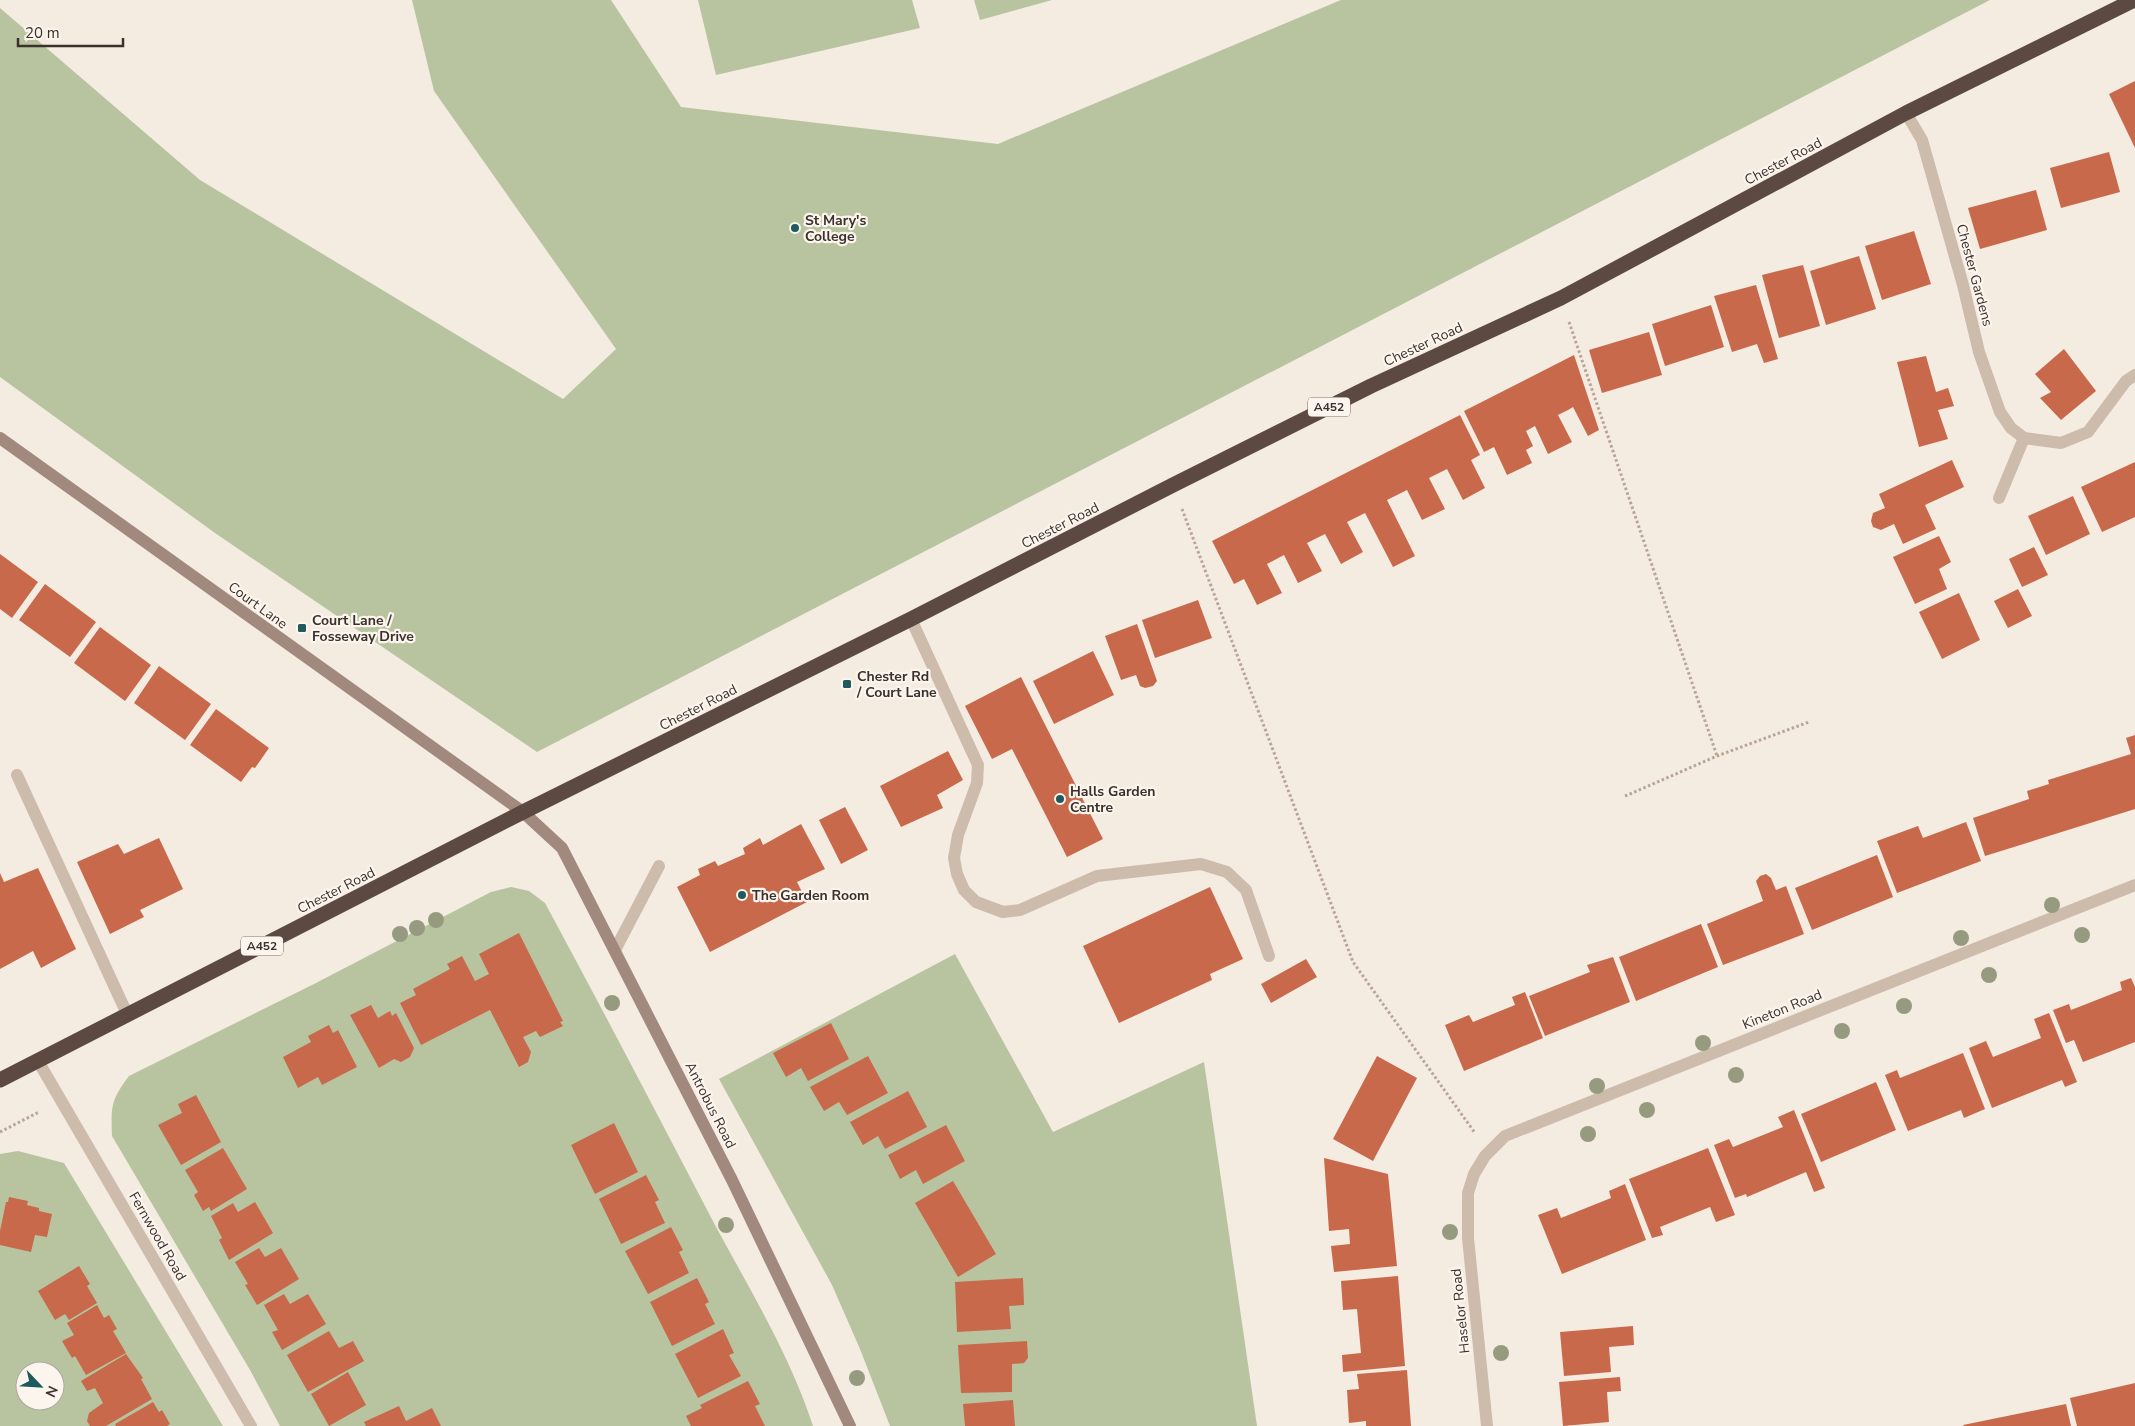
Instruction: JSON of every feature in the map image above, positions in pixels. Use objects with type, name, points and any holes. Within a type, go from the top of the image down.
[{"type":"highway","name":"Chester Road","points":[[0,1080],[523,812],[911,619],[1173,485],[1371,386],[1561,298],[1906,113],[2134,0]]},
{"type":"street","name":"Chester Gardens","points":[[1906,113],[1922,140],[1963,285],[1979,352],[2000,412],[2011,428],[2024,438]]},
{"type":"street","points":[[1999,498],[2024,438],[2061,443],[2088,432],[2126,380],[2135,375]]},
{"type":"street","name":"Court Lane","points":[[0,438],[523,812]]},
{"type":"street","points":[[911,619],[978,765],[977,783],[958,835],[954,858],[957,874],[964,890],[976,902],[1003,912],[1020,910],[1097,876],[1201,864],[1226,872],[1246,890],[1269,956]]},
{"type":"street","points":[[17,775],[128,1016]]},
{"type":"street","name":"Antrobus Road","points":[[523,812],[562,848],[732,1180],[850,1426]]},
{"type":"street","points":[[615,950],[659,866]]},
{"type":"street","name":"Kineton Road","points":[[1468,1193],[1474,1174],[1488,1151],[1504,1136],[2135,885]]},
{"type":"street","name":"Fernwood Road","points":[[38,1061],[252,1426]]},
{"type":"street","name":"Haselor Road","points":[[1468,1193],[1468,1238],[1487,1426]]},
{"type":"path","points":[[1561,298],[1717,756]]},
{"type":"path","points":[[1173,485],[1353,962],[1488,1151]]},
{"type":"path","points":[[1625,796],[1717,756],[1809,722]]},
{"type":"path","points":[[0,1132],[61,1100]]},
{"type":"green space","name":"St Mary's College","points":[[412,0],[611,0],[681,107],[998,144],[1341,0],[1990,0],[537,752],[215,533],[0,377],[0,8],[200,180],[563,399],[616,349],[434,91]]},
{"type":"green space","points":[[698,0],[912,0],[920,28],[716,75]]},
{"type":"green space","points":[[974,0],[1052,0],[980,20]]},
{"type":"green space","points":[[511,887],[529,891],[545,903],[781,1348],[804,1400],[813,1426],[280,1426],[250,1370],[112,1136],[113,1104],[129,1076],[314,984],[491,892]]},
{"type":"green space","points":[[955,954],[1053,1132],[1204,1062],[1257,1426],[890,1426],[860,1349],[832,1285],[719,1079]]},
{"type":"green space","points":[[18,1151],[64,1163],[223,1426],[0,1426],[0,1154]]},
{"type":"building","points":[[2135,81],[2135,148],[2109,94]]},
{"type":"building","points":[[2109,152],[2120,192],[2061,208],[2050,168]]},
{"type":"building","points":[[2036,190],[2047,230],[1980,249],[1968,208]]},
{"type":"building","points":[[1914,231],[1931,284],[1882,300],[1865,246]]},
{"type":"building","points":[[1859,256],[1876,309],[1826,325],[1810,271]]},
{"type":"building","points":[[1803,265],[1820,326],[1779,338],[1762,275]]},
{"type":"building","points":[[1756,285],[1778,359],[1764,363],[1757,344],[1732,352],[1714,296]]},
{"type":"building","points":[[1711,305],[1724,347],[1665,366],[1652,324]]},
{"type":"building","points":[[1649,332],[1662,375],[1602,393],[1589,350]]},
{"type":"building","points":[[2064,349],[2096,391],[2061,420],[2040,398],[2051,392],[2035,374]]},
{"type":"building","points":[[1574,355],[1599,430],[1588,436],[1573,407],[1558,415],[1572,442],[1548,454],[1535,426],[1526,431],[1533,446],[1526,450],[1532,463],[1507,475],[1494,447],[1484,452],[1464,411]]},
{"type":"building","points":[[1926,356],[1936,392],[1948,388],[1954,406],[1938,410],[1948,439],[1919,447],[1897,362]]},
{"type":"building","points":[[1460,415],[1480,455],[1471,460],[1485,488],[1463,500],[1447,469],[1429,478],[1445,509],[1422,520],[1407,490],[1387,500],[1415,556],[1393,567],[1365,513],[1347,522],[1363,552],[1341,564],[1325,534],[1307,543],[1322,571],[1298,583],[1284,555],[1267,564],[1282,593],[1257,605],[1244,579],[1234,584],[1212,541]]},
{"type":"building","points":[[1952,460],[1964,487],[1925,505],[1936,529],[1903,544],[1894,524],[1881,530],[1873,527],[1871,521],[1873,513],[1885,508],[1879,494]]},
{"type":"building","points":[[2135,462],[2135,517],[2102,532],[2081,487]]},
{"type":"building","points":[[2073,496],[2090,534],[2046,555],[2028,516]]},
{"type":"building","points":[[1939,536],[1951,562],[1939,569],[1947,589],[1915,604],[1893,557]]},
{"type":"building","points":[[2034,547],[2048,575],[2022,587],[2009,559]]},
{"type":"building","points":[[0,554],[38,582],[12,618],[0,609]]},
{"type":"building","points":[[45,584],[96,622],[70,657],[19,620]]},
{"type":"building","points":[[2018,589],[2032,616],[2008,628],[1994,601]]},
{"type":"building","points":[[1959,593],[1980,640],[1942,659],[1919,612]]},
{"type":"building","points":[[1198,600],[1212,638],[1155,658],[1142,620]]},
{"type":"building","points":[[1137,624],[1157,681],[1153,686],[1145,688],[1140,686],[1136,675],[1121,680],[1105,636]]},
{"type":"building","points":[[100,627],[151,665],[125,701],[74,663]]},
{"type":"building","points":[[1093,651],[1114,695],[1054,724],[1033,681]]},
{"type":"building","points":[[159,666],[211,704],[185,740],[134,703]]},
{"type":"building","name":"Halls Garden Centre","points":[[1021,677],[1103,839],[1067,857],[1012,749],[992,759],[965,706]]},
{"type":"building","points":[[216,709],[269,748],[255,768],[252,767],[241,782],[190,745]]},
{"type":"building","points":[[2135,735],[2135,809],[1985,856],[1973,818],[2029,799],[2027,791],[2049,784],[2048,780],[2131,754],[2126,738]]},
{"type":"building","points":[[948,751],[963,780],[937,795],[943,808],[901,827],[880,786]]},
{"type":"building","points":[[845,807],[868,850],[841,864],[819,820]]},
{"type":"building","points":[[1966,822],[1981,861],[1897,893],[1877,841],[1918,826],[1923,838]]},
{"type":"building","name":"The Garden Room","points":[[801,824],[825,869],[797,882],[807,902],[710,952],[677,887],[700,875],[698,869],[715,861],[718,866],[745,854],[743,848],[760,838],[763,845]]},
{"type":"building","points":[[159,838],[183,889],[140,910],[144,917],[110,934],[77,862],[118,844],[124,854]]},
{"type":"building","points":[[1877,855],[1893,897],[1812,930],[1795,888]]},
{"type":"building","points":[[38,868],[76,949],[41,968],[33,951],[0,969],[0,873],[4,882]]},
{"type":"building","points":[[1766,874],[1771,878],[1776,890],[1786,886],[1804,934],[1723,965],[1707,924],[1763,901],[1756,881],[1760,876]]},
{"type":"building","points":[[1210,887],[1243,959],[1210,974],[1212,980],[1119,1023],[1083,946]]},
{"type":"building","points":[[1701,924],[1718,967],[1636,1001],[1619,957]]},
{"type":"building","points":[[519,933],[563,1021],[560,1022],[563,1026],[540,1037],[536,1031],[523,1037],[531,1052],[528,1062],[519,1067],[490,1010],[421,1045],[400,1003],[416,995],[413,989],[450,969],[447,964],[462,956],[475,981],[489,974],[479,954]]},
{"type":"building","points":[[1613,957],[1630,1002],[1545,1036],[1529,996],[1590,972],[1587,965]]},
{"type":"building","points":[[1306,959],[1317,977],[1271,1003],[1261,984]]},
{"type":"building","points":[[2131,978],[2135,987],[2135,1042],[2083,1062],[2074,1040],[2066,1043],[2053,1010],[2069,1004],[2071,1010],[2122,990],[2120,982]]},
{"type":"building","points":[[1525,992],[1543,1038],[1464,1071],[1445,1025],[1469,1015],[1473,1022],[1515,1005],[1512,997]]},
{"type":"building","points":[[371,1005],[378,1018],[390,1011],[392,1016],[396,1013],[414,1048],[410,1057],[401,1062],[394,1059],[379,1068],[350,1015]]},
{"type":"building","points":[[2049,1013],[2077,1082],[2065,1087],[2062,1080],[1992,1108],[1969,1048],[1986,1041],[1993,1057],[2041,1038],[2034,1019]]},
{"type":"building","points":[[831,1023],[849,1059],[808,1081],[801,1068],[786,1077],[773,1053]]},
{"type":"building","points":[[329,1025],[333,1033],[338,1030],[357,1067],[322,1085],[318,1077],[298,1088],[283,1057],[311,1042],[308,1036]]},
{"type":"building","points":[[1963,1053],[1985,1109],[1964,1118],[1961,1110],[1908,1131],[1885,1075],[1897,1070],[1900,1078]]},
{"type":"building","points":[[868,1056],[888,1093],[847,1115],[839,1102],[824,1111],[810,1087]]},
{"type":"building","points":[[1377,1056],[1417,1078],[1373,1161],[1333,1139]]},
{"type":"building","points":[[1876,1082],[1896,1130],[1821,1162],[1801,1114]]},
{"type":"building","points":[[908,1091],[927,1127],[885,1149],[878,1136],[863,1145],[850,1122]]},
{"type":"building","points":[[196,1095],[221,1142],[181,1165],[158,1125],[182,1113],[178,1104]]},
{"type":"building","points":[[1794,1110],[1825,1188],[1814,1192],[1806,1172],[1747,1197],[1746,1194],[1735,1198],[1714,1145],[1729,1139],[1733,1147],[1783,1127],[1778,1117]]},
{"type":"building","points":[[614,1123],[638,1172],[595,1194],[571,1145]]},
{"type":"building","points":[[946,1125],[965,1161],[923,1184],[916,1170],[900,1179],[888,1155]]},
{"type":"building","points":[[223,1148],[247,1189],[211,1211],[209,1207],[203,1211],[194,1195],[198,1192],[185,1170]]},
{"type":"building","points":[[1708,1148],[1735,1215],[1716,1222],[1710,1207],[1660,1227],[1663,1235],[1652,1238],[1629,1179]]},
{"type":"building","points":[[1324,1158],[1388,1174],[1397,1266],[1334,1272],[1331,1246],[1350,1244],[1349,1229],[1329,1231]]},
{"type":"building","points":[[646,1175],[659,1200],[655,1202],[665,1223],[621,1244],[599,1199]]},
{"type":"building","points":[[953,1181],[996,1254],[958,1277],[915,1203]]},
{"type":"building","points":[[1625,1184],[1646,1240],[1562,1274],[1538,1215],[1557,1208],[1561,1218],[1611,1198],[1609,1191]]},
{"type":"building","points":[[9,1197],[28,1201],[27,1205],[39,1208],[39,1211],[52,1214],[47,1237],[35,1235],[31,1252],[0,1245],[0,1231],[6,1202],[8,1202]]},
{"type":"building","points":[[255,1202],[273,1233],[229,1260],[219,1240],[222,1238],[211,1216],[233,1203],[238,1212]]},
{"type":"building","points":[[671,1227],[683,1250],[679,1252],[689,1273],[648,1294],[625,1251]]},
{"type":"building","points":[[259,1248],[265,1257],[281,1248],[299,1279],[257,1305],[245,1285],[248,1284],[235,1262]]},
{"type":"building","points":[[79,1266],[90,1284],[87,1286],[97,1303],[69,1320],[65,1314],[55,1320],[38,1291]]},
{"type":"building","points":[[1398,1276],[1405,1366],[1343,1372],[1342,1355],[1361,1353],[1357,1309],[1343,1310],[1341,1281]]},
{"type":"building","points":[[697,1278],[709,1302],[705,1304],[715,1324],[672,1346],[650,1302]]},
{"type":"building","points":[[1023,1278],[1024,1305],[1009,1306],[1011,1329],[957,1332],[955,1282]]},
{"type":"building","points":[[284,1294],[290,1304],[308,1294],[326,1324],[282,1350],[272,1332],[278,1330],[264,1305]]},
{"type":"building","points":[[97,1305],[104,1318],[109,1315],[117,1329],[113,1331],[126,1353],[86,1375],[75,1356],[72,1358],[62,1341],[74,1335],[67,1323]]},
{"type":"building","points":[[1633,1326],[1634,1345],[1609,1347],[1611,1372],[1564,1376],[1560,1332]]},
{"type":"building","points":[[723,1329],[734,1353],[729,1355],[741,1376],[698,1398],[675,1354]]},
{"type":"building","points":[[329,1331],[339,1348],[353,1341],[364,1361],[308,1392],[287,1355]]},
{"type":"building","points":[[1027,1341],[1028,1358],[1024,1363],[1012,1364],[1012,1392],[961,1393],[958,1345]]},
{"type":"building","points":[[126,1354],[143,1378],[141,1379],[152,1399],[106,1426],[90,1426],[87,1421],[89,1413],[103,1403],[95,1388],[87,1391],[81,1381]]},
{"type":"building","points":[[1407,1370],[1411,1426],[1366,1426],[1366,1421],[1349,1423],[1347,1390],[1359,1389],[1357,1374]]},
{"type":"building","points":[[348,1372],[366,1405],[329,1426],[311,1394]]},
{"type":"building","points":[[1620,1377],[1621,1391],[1607,1392],[1609,1422],[1563,1426],[1559,1382]]},
{"type":"building","points":[[748,1381],[760,1404],[755,1406],[765,1426],[691,1426],[686,1416],[702,1408],[700,1405]]},
{"type":"building","points":[[2135,1383],[2135,1426],[2077,1426],[2070,1398]]},
{"type":"building","points":[[1013,1400],[1015,1426],[965,1426],[963,1404]]},
{"type":"building","points":[[153,1402],[159,1412],[162,1410],[170,1424],[167,1426],[116,1426],[115,1424]]},
{"type":"building","points":[[2066,1404],[2071,1426],[1963,1425]]},
{"type":"building","points":[[399,1406],[406,1421],[432,1408],[441,1426],[366,1426],[364,1422]]},
{"type":"place","name":"St Mary's College","points":[[795,228]]},
{"type":"place","name":"Court Lane / Fosseway Drive","points":[[302,628]]},
{"type":"place","name":"Chester Rd / Court Lane","points":[[847,684]]},
{"type":"place","name":"Halls Garden Centre","points":[[1060,799]]},
{"type":"place","name":"The Garden Room","points":[[742,895]]}]
